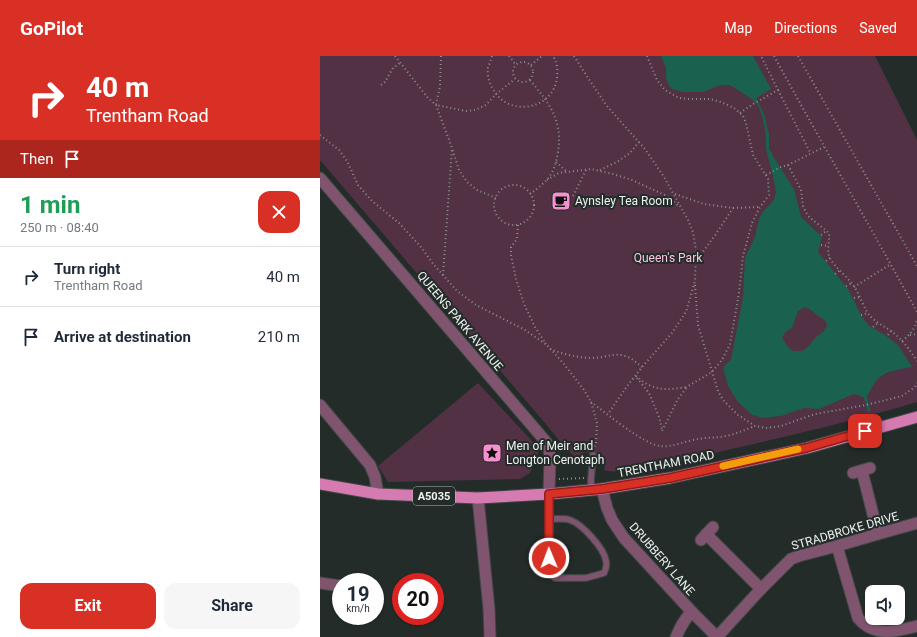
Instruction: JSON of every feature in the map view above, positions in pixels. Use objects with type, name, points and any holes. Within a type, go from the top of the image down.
[{"type":"main road","name":"TRENTHAM ROAD","points":[[320,484],[378,494],[478,498],[549,494],[596,489],[670,478],[806,448],[917,417]]},
{"type":"street","name":"QUEENS PARK AVENUE","points":[[320,178],[547,443],[550,457],[549,494]]},
{"type":"street","points":[[320,405],[370,465],[375,477],[378,494]]},
{"type":"street","points":[[862,471],[878,534]]},
{"type":"street","name":"DRUBBERY LANE","points":[[596,489],[612,520],[624,538],[717,637]]},
{"type":"street","points":[[478,498],[489,609],[490,637]]},
{"type":"street","name":"STRADBROKE DRIVE","points":[[717,637],[791,559],[917,523]]},
{"type":"street","points":[[707,534],[761,589]]},
{"type":"street","points":[[837,546],[858,618],[862,625],[876,633],[884,634],[890,634],[917,626]]},
{"type":"street","points":[[320,583],[332,585]]},
{"type":"street","points":[[676,637],[680,628],[692,612]]},
{"type":"lane","points":[[593,455],[591,478],[596,489]]},
{"type":"lane","points":[[548,519],[567,519],[578,523],[600,548],[606,560],[606,568],[604,573],[586,578],[555,578],[551,575],[549,571],[548,519],[549,494]]},
{"type":"path","points":[[394,56],[428,98],[436,105],[459,170],[467,182],[477,190],[496,198]]},
{"type":"path","points":[[436,105],[440,86],[441,56]]},
{"type":"path","points":[[492,56],[488,69],[489,82],[496,94],[504,102],[514,106],[525,107],[536,105],[545,99],[552,91],[557,81],[558,70],[553,56]]},
{"type":"path","points":[[509,56],[516,65]]},
{"type":"path","points":[[530,66],[542,56]]},
{"type":"path","points":[[574,56],[607,106],[645,149],[674,193],[688,220],[693,232],[696,251],[695,282],[698,325],[718,391],[723,400],[738,415],[755,426],[766,428],[781,426],[815,414],[863,406],[902,396],[915,387],[917,382]]},
{"type":"path","points":[[636,376],[649,385],[662,389],[685,388],[712,372],[722,360],[730,344],[739,293],[742,256],[752,223],[760,207],[769,195],[768,179],[753,155],[743,116],[734,108],[721,102],[710,99],[679,98],[665,90],[657,80],[647,56]]},
{"type":"path","points":[[762,56],[811,154]]},
{"type":"path","points":[[774,56],[917,312]]},
{"type":"path","points":[[798,56],[917,266]]},
{"type":"path","points":[[381,85],[385,82],[393,68],[400,63]]},
{"type":"path","points":[[526,63],[530,66],[533,71],[530,80],[524,82],[515,79],[513,72],[516,65],[526,63]]},
{"type":"path","points":[[436,105],[466,111],[475,110],[486,105],[496,94],[515,79]]},
{"type":"path","points":[[530,80],[545,99],[555,117],[559,129],[556,162],[548,180]]},
{"type":"path","points":[[740,113],[778,90]]},
{"type":"path","points":[[320,134],[339,150],[358,184],[372,201],[400,223],[457,291],[476,305],[525,330],[547,345],[564,364],[584,390],[591,402],[597,423],[596,443],[593,455]]},
{"type":"path","points":[[599,171],[630,154],[639,142]]},
{"type":"path","points":[[766,175],[824,147]]},
{"type":"path","points":[[443,275],[452,148]]},
{"type":"path","points":[[556,162],[567,172]]},
{"type":"path","points":[[788,165],[801,190],[803,206],[808,216],[829,233],[828,246],[830,258],[852,283],[870,316],[902,341],[917,361]]},
{"type":"path","points":[[530,194],[559,173],[590,169],[632,180],[666,196],[682,209]]},
{"type":"path","points":[[573,196],[586,170]]},
{"type":"path","points":[[519,186],[530,194],[534,206],[532,213],[524,223],[518,225],[506,224],[497,216],[494,204],[499,192],[505,188],[519,186]]},
{"type":"path","points":[[674,193],[704,204],[733,208],[760,207]]},
{"type":"path","points":[[696,261],[733,208]]},
{"type":"path","points":[[518,225],[517,239],[511,247],[516,279],[524,304],[535,327],[547,345]]},
{"type":"path","points":[[821,235],[826,231]]},
{"type":"path","points":[[821,245],[828,246]]},
{"type":"path","points":[[826,261],[830,258]]},
{"type":"path","points":[[854,287],[891,264]]},
{"type":"path","points":[[836,274],[840,270]]},
{"type":"path","points":[[608,414],[642,367],[672,334],[686,312],[695,282]]},
{"type":"path","points":[[846,286],[852,283]]},
{"type":"path","points":[[854,298],[860,297]]},
{"type":"path","points":[[861,315],[868,313]]},
{"type":"path","points":[[902,341],[913,331],[917,319]]},
{"type":"path","points":[[873,327],[878,323]]},
{"type":"path","points":[[888,335],[891,331]]},
{"type":"path","points":[[909,336],[917,334]]},
{"type":"path","points":[[550,348],[560,353],[572,356],[591,358],[602,358],[612,355],[628,356],[642,367]]},
{"type":"path","points":[[636,376],[649,393],[659,417],[662,431],[678,399],[687,388],[685,388]]},
{"type":"path","points":[[591,402],[634,434],[649,443],[660,446],[676,444],[693,439],[725,437],[755,426]]},
{"type":"path","points":[[560,479],[585,478]]},
{"type":"green space","name":"Queen's Park","points":[[320,56],[875,56],[917,140],[917,402],[807,431],[697,457],[633,470],[615,472],[604,470],[606,460],[585,452],[576,458],[564,447],[320,160]]},
{"type":"green space","points":[[478,383],[534,443],[538,453],[530,473],[520,479],[388,482],[378,466]]},
{"type":"shaded area","points":[[661,56],[753,56],[771,89],[756,98],[764,114],[769,134],[769,148],[794,189],[801,217],[822,237],[818,252],[848,289],[862,317],[869,326],[885,335],[898,345],[912,367],[886,373],[874,384],[866,398],[854,394],[819,409],[804,408],[781,416],[762,418],[751,414],[738,402],[728,386],[723,367],[731,360],[743,297],[745,258],[755,237],[759,219],[762,213],[774,200],[776,192],[766,149],[764,123],[759,107],[753,100],[730,85],[717,86],[703,92],[683,92],[672,89],[669,86],[666,78],[666,68]],"holes":[[[805,307],[825,320],[827,325],[824,331],[816,337],[809,346],[802,351],[793,351],[787,346],[782,337],[792,328],[798,311]]]},
{"type":"waterway","points":[[865,395],[869,411]]},
{"type":"slow traffic","points":[[723,466],[798,449]]},
{"type":"place","name":"Aynsley Tea Room","points":[[561,201]]},
{"type":"place","name":"Men of Meir and Longton Cenotaph","points":[[492,453]]},
{"type":"route","points":[[549,558],[549,494],[602,489],[670,478],[806,448],[865,431]]}]
